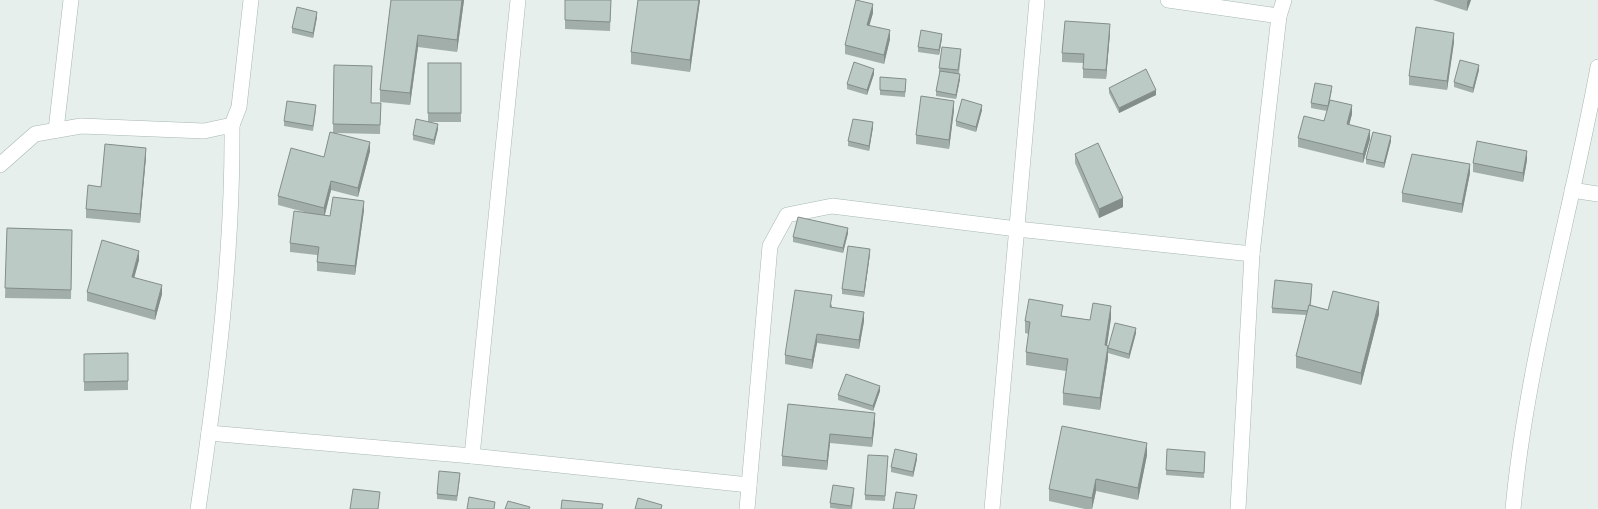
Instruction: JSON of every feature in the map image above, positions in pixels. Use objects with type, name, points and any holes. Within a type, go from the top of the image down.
[{"type":"street","points":[[56,130],[71,0]]},
{"type":"street","points":[[198,509],[218,364],[232,192],[232,124],[239,107],[251,0]]},
{"type":"street","points":[[472,456],[518,0]]},
{"type":"street","points":[[992,509],[1037,0]]},
{"type":"street","points":[[1168,0],[1280,16]]},
{"type":"street","points":[[1238,509],[1252,254],[1280,16],[1284,0]]},
{"type":"street","points":[[1513,509],[1517,468],[1536,351],[1598,67]]},
{"type":"street","points":[[0,166],[35,134],[56,130],[81,126],[204,131],[232,124]]},
{"type":"street","points":[[1572,190],[1598,194]]},
{"type":"street","points":[[747,509],[770,246],[787,215],[832,206],[1017,229],[1252,254]]},
{"type":"street","points":[[209,433],[472,456],[749,485]]},
{"type":"building","points":[[391,0],[462,0],[457,40],[418,35],[410,93],[380,90]]},
{"type":"building","points":[[565,0],[611,0],[610,22],[565,20]]},
{"type":"building","points":[[638,0],[699,0],[690,60],[631,52]]},
{"type":"building","points":[[856,0],[873,4],[867,25],[890,30],[884,55],[845,45]]},
{"type":"building","points":[[297,7],[317,12],[313,33],[292,28]]},
{"type":"building","points":[[1065,21],[1110,24],[1106,70],[1083,69],[1084,54],[1062,53]]},
{"type":"building","points":[[1416,27],[1454,33],[1447,81],[1409,76]]},
{"type":"building","points":[[921,30],[942,34],[939,50],[918,47]]},
{"type":"building","points":[[942,47],[961,49],[958,70],[939,68]]},
{"type":"building","points":[[1460,60],[1479,65],[1473,88],[1454,82]]},
{"type":"building","points":[[854,62],[874,69],[867,90],[847,84]]},
{"type":"building","points":[[428,63],[461,63],[461,113],[428,113]]},
{"type":"building","points":[[334,65],[372,66],[371,103],[381,103],[380,125],[333,124]]},
{"type":"building","points":[[1146,69],[1156,90],[1119,108],[1109,88]]},
{"type":"building","points":[[940,71],[960,74],[956,95],[936,91]]},
{"type":"building","points":[[880,77],[906,79],[905,92],[880,90]]},
{"type":"building","points":[[1315,83],[1332,86],[1328,106],[1311,103]]},
{"type":"building","points":[[921,96],[954,101],[949,140],[916,135]]},
{"type":"building","points":[[962,99],[982,105],[976,127],[956,121]]},
{"type":"building","points":[[1330,100],[1352,105],[1347,124],[1370,130],[1363,154],[1298,138],[1304,116],[1324,121]]},
{"type":"building","points":[[287,101],[316,105],[313,126],[284,121]]},
{"type":"building","points":[[416,119],[438,124],[434,140],[413,135]]},
{"type":"building","points":[[853,119],[873,122],[869,146],[848,141]]},
{"type":"building","points":[[330,132],[370,142],[358,188],[331,181],[324,208],[278,196],[291,148],[324,157]]},
{"type":"building","points":[[1373,132],[1391,136],[1384,163],[1366,159]]},
{"type":"building","points":[[1477,141],[1527,151],[1523,173],[1473,163]]},
{"type":"building","points":[[1098,143],[1123,198],[1099,209],[1075,154]]},
{"type":"building","points":[[105,144],[146,148],[140,214],[86,209],[88,185],[101,187]]},
{"type":"building","points":[[1412,154],[1470,164],[1462,204],[1402,193]]},
{"type":"building","points":[[333,197],[364,201],[355,266],[317,262],[319,247],[290,243],[294,211],[330,216]]},
{"type":"building","points":[[798,217],[848,228],[843,248],[793,237]]},
{"type":"building","points":[[7,228],[72,230],[71,290],[5,288]]},
{"type":"building","points":[[102,240],[139,251],[132,277],[162,285],[155,311],[87,292]]},
{"type":"building","points":[[848,246],[870,249],[864,292],[842,289]]},
{"type":"building","points":[[1275,280],[1312,284],[1308,311],[1272,308]]},
{"type":"building","points":[[795,290],[832,295],[830,307],[864,312],[859,340],[817,334],[812,360],[785,355]]},
{"type":"building","points":[[1333,291],[1379,302],[1361,373],[1296,356],[1309,305],[1328,310]]},
{"type":"building","points":[[1029,299],[1063,305],[1061,316],[1090,320],[1093,303],[1111,306],[1105,345],[1108,346],[1100,398],[1063,393],[1068,359],[1026,352],[1030,322],[1025,321]]},
{"type":"building","points":[[1115,323],[1136,328],[1129,354],[1108,348]]},
{"type":"building","points":[[128,353],[128,381],[84,382],[84,354]]},
{"type":"building","points":[[846,374],[880,386],[873,406],[838,395]]},
{"type":"building","points":[[788,404],[875,413],[872,438],[830,434],[827,461],[782,456]]},
{"type":"building","points":[[1062,426],[1147,443],[1138,488],[1096,479],[1092,498],[1049,489]]},
{"type":"building","points":[[895,449],[917,454],[913,472],[891,467]]},
{"type":"building","points":[[1167,449],[1205,452],[1204,473],[1166,470]]},
{"type":"building","points":[[868,455],[888,456],[885,496],[865,495]]},
{"type":"building","points":[[439,471],[460,473],[457,496],[437,494]]},
{"type":"building","points":[[833,485],[854,488],[851,506],[830,503]]},
{"type":"building","points":[[353,489],[380,492],[378,509],[350,509]]},
{"type":"building","points":[[896,492],[917,495],[914,509],[893,509]]},
{"type":"building","points":[[469,497],[495,502],[494,509],[467,509]]},
{"type":"building","points":[[638,498],[662,505],[661,509],[635,509]]},
{"type":"building","points":[[562,500],[603,504],[602,509],[561,509]]},
{"type":"building","points":[[508,501],[530,507],[529,509],[505,509]]}]
